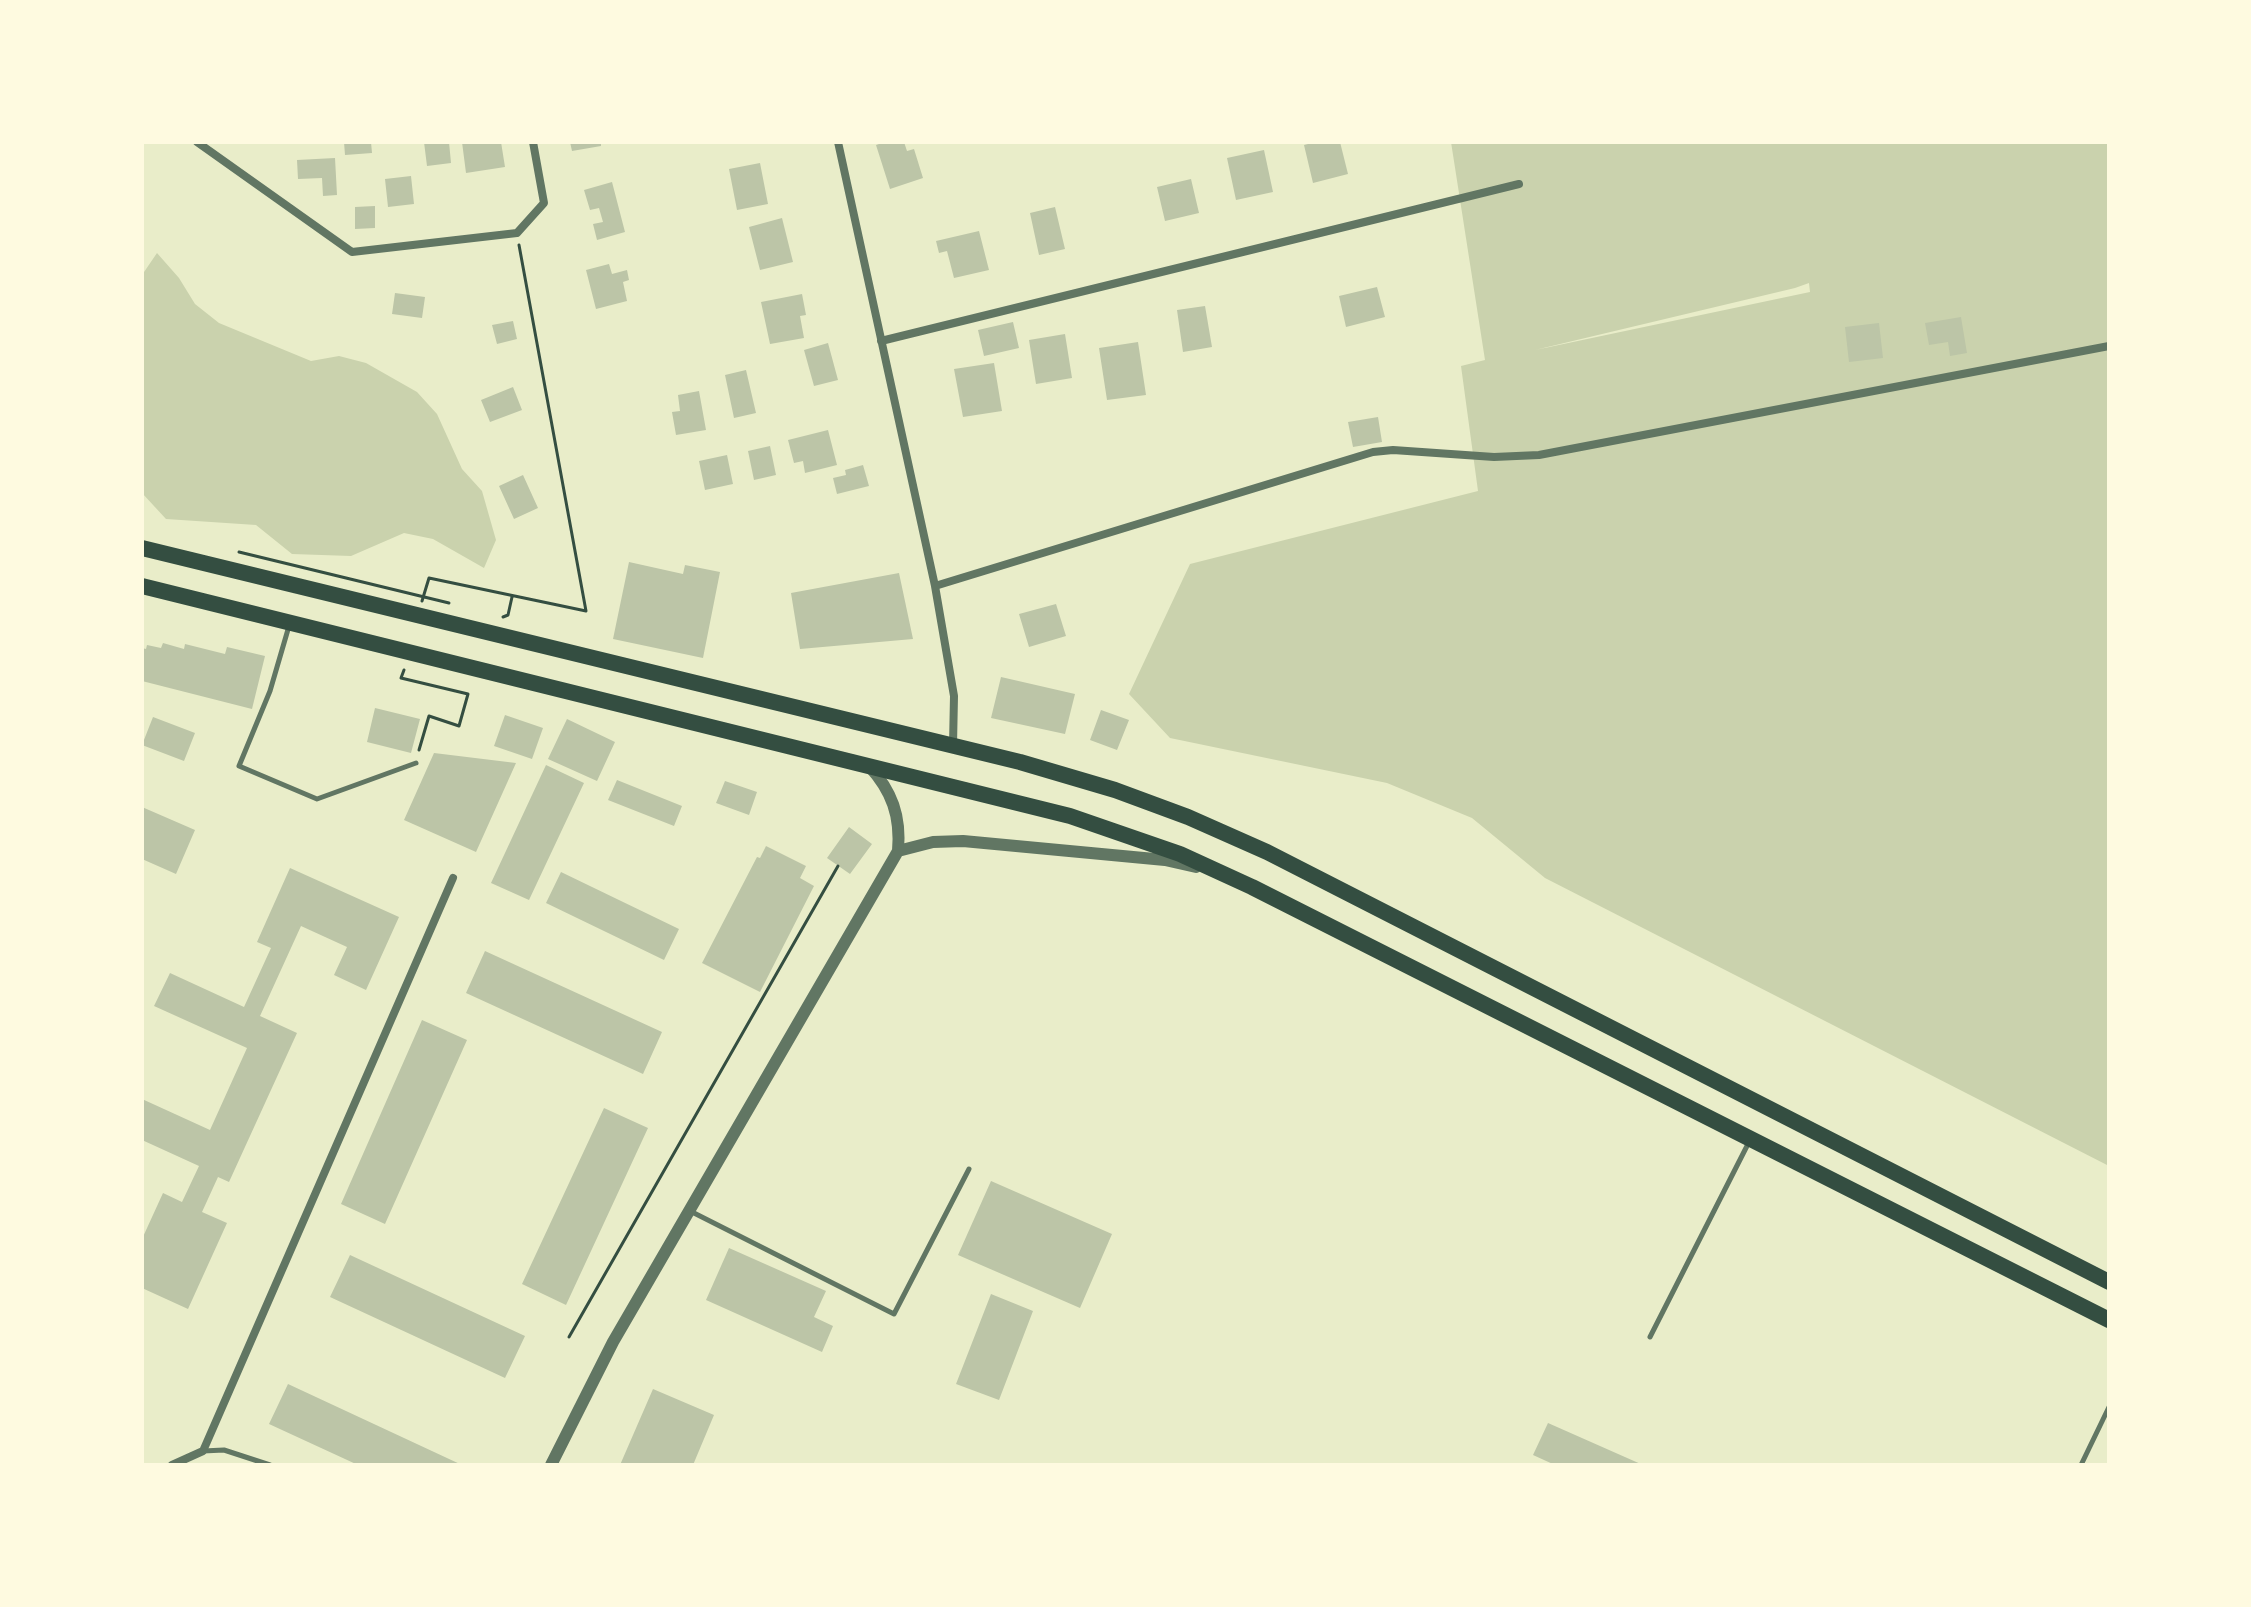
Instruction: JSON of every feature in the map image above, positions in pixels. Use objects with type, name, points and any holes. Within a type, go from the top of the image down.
[{"type":"highway","points":[[142,548],[952,746],[1115,790],[1188,817],[1267,852],[2109,1282]]},
{"type":"highway","points":[[142,586],[1070,816],[1136,837],[1218,871],[2109,1320]]},
{"type":"street","points":[[197,142],[352,252],[517,233],[544,203],[533,142]]},
{"type":"street","points":[[838,142],[935,586],[954,696],[952,746]]},
{"type":"street","points":[[881,341],[1519,184]]},
{"type":"street","points":[[935,586],[1373,452],[1393,450],[1494,457],[1539,455],[2109,346]]},
{"type":"street","points":[[551,1465],[613,1342],[898,851],[900,828],[894,800],[884,782],[869,766]]},
{"type":"street","points":[[898,851],[933,842],[963,841],[1165,860],[1218,871]]},
{"type":"street","points":[[172,1465],[203,1451],[453,878]]},
{"type":"lane","points":[[290,622],[270,691],[239,766],[317,799],[416,763]]},
{"type":"lane","points":[[1650,1337],[1751,1137]]},
{"type":"lane","points":[[689,1211],[894,1314],[969,1169]]},
{"type":"lane","points":[[2081,1465],[2109,1407]]},
{"type":"lane","points":[[203,1451],[224,1450],[270,1465]]},
{"type":"path","points":[[429,578],[586,611],[517,233]]},
{"type":"path","points":[[233,550],[455,604]]},
{"type":"path","points":[[497,616],[508,615],[512,597]]},
{"type":"path","points":[[401,678],[468,694],[459,726],[429,716],[416,763]]},
{"type":"path","points":[[569,1337],[838,866]]},
{"type":"green space","points":[[1451,142],[2109,142],[2109,1166],[1545,878],[1472,818],[1387,783],[1170,738],[1129,694],[1190,564],[1478,491],[1461,366],[1485,360]],"holes":[[[1809,283],[1810,292],[1535,350]]]},
{"type":"green space","points":[[157,253],[179,278],[195,304],[219,323],[311,361],[339,356],[366,363],[417,392],[437,414],[462,469],[482,491],[496,540],[484,568],[433,539],[404,533],[351,556],[292,554],[256,525],[166,519],[142,493],[142,275]]},
{"type":"building","points":[[344,142],[371,142],[372,153],[345,155]]},
{"type":"building","points":[[424,142],[449,142],[451,163],[427,166]]},
{"type":"building","points":[[462,142],[501,142],[505,167],[466,173]]},
{"type":"building","points":[[570,142],[601,142],[601,146],[572,151]]},
{"type":"building","points":[[904,142],[907,151],[914,149],[923,178],[890,189],[876,145]]},
{"type":"building","points":[[1340,142],[1348,174],[1313,183],[1304,145]]},
{"type":"building","points":[[1264,150],[1273,192],[1236,200],[1227,158]]},
{"type":"building","points":[[335,158],[337,195],[323,196],[322,178],[298,179],[297,160]]},
{"type":"building","points":[[760,163],[768,204],[737,210],[729,169]]},
{"type":"building","points":[[411,176],[414,204],[388,207],[385,179]]},
{"type":"building","points":[[1191,179],[1199,213],[1165,221],[1157,187]]},
{"type":"building","points":[[612,182],[625,232],[597,240],[593,224],[603,222],[599,208],[590,210],[584,190]]},
{"type":"building","points":[[375,206],[375,228],[355,229],[355,207]]},
{"type":"building","points":[[1055,207],[1065,249],[1039,255],[1030,213]]},
{"type":"building","points":[[782,218],[793,262],[760,270],[749,227]]},
{"type":"building","points":[[979,231],[989,270],[954,278],[947,251],[939,253],[936,241]]},
{"type":"building","points":[[609,264],[612,274],[627,270],[629,280],[623,282],[627,301],[596,309],[586,270]]},
{"type":"building","points":[[1377,287],[1385,317],[1346,327],[1339,296]]},
{"type":"building","points":[[395,293],[425,297],[422,318],[392,314]]},
{"type":"building","points":[[802,294],[806,315],[800,316],[804,338],[770,344],[761,302]]},
{"type":"building","points":[[1205,306],[1212,347],[1183,352],[1177,310]]},
{"type":"building","points":[[1961,317],[1967,353],[1950,356],[1948,342],[1929,345],[1925,323]]},
{"type":"building","points":[[513,321],[517,339],[497,344],[492,325]]},
{"type":"building","points":[[1013,322],[1019,348],[984,356],[978,330]]},
{"type":"building","points":[[1879,323],[1883,358],[1849,362],[1845,327]]},
{"type":"building","points":[[1065,334],[1072,378],[1036,384],[1029,340]]},
{"type":"building","points":[[1138,342],[1146,395],[1107,400],[1099,348]]},
{"type":"building","points":[[828,343],[838,380],[814,386],[804,350]]},
{"type":"building","points":[[994,363],[1002,411],[963,417],[954,369]]},
{"type":"building","points":[[746,370],[756,413],[734,418],[725,375]]},
{"type":"building","points":[[513,387],[522,410],[490,422],[481,400]]},
{"type":"building","points":[[699,391],[706,430],[676,435],[672,412],[680,411],[678,395]]},
{"type":"building","points":[[1378,417],[1382,442],[1353,447],[1348,422]]},
{"type":"building","points":[[828,430],[837,465],[805,473],[803,461],[794,463],[788,440]]},
{"type":"building","points":[[770,446],[776,475],[754,480],[748,451]]},
{"type":"building","points":[[727,455],[733,484],[705,490],[699,461]]},
{"type":"building","points":[[863,465],[869,486],[837,494],[833,478],[846,475],[845,470]]},
{"type":"building","points":[[523,475],[538,508],[514,519],[499,486]]},
{"type":"building","points":[[629,562],[683,574],[685,565],[720,572],[703,658],[613,639]]},
{"type":"building","points":[[899,573],[913,639],[800,649],[791,593]]},
{"type":"building","points":[[1056,604],[1066,636],[1029,647],[1019,614]]},
{"type":"building","points":[[163,643],[184,649],[185,644],[225,654],[227,647],[265,656],[252,709],[142,681],[142,648],[146,649],[147,645],[161,648]]},
{"type":"building","points":[[1001,677],[1075,694],[1065,734],[991,718]]},
{"type":"building","points":[[375,708],[420,719],[411,753],[367,742]]},
{"type":"building","points":[[1101,710],[1129,720],[1117,750],[1090,740]]},
{"type":"building","points":[[505,715],[543,728],[532,759],[494,746]]},
{"type":"building","points":[[153,717],[195,733],[184,761],[142,745]]},
{"type":"building","points":[[567,719],[615,742],[597,781],[548,759]]},
{"type":"building","points":[[434,753],[516,763],[476,852],[404,820]]},
{"type":"building","points":[[546,765],[584,783],[529,900],[491,883]]},
{"type":"building","points":[[617,780],[682,806],[674,826],[608,800]]},
{"type":"building","points":[[725,781],[757,792],[749,815],[716,803]]},
{"type":"building","points":[[142,807],[195,830],[176,874],[142,859]]},
{"type":"building","points":[[849,827],[872,844],[850,874],[827,858]]},
{"type":"building","points":[[766,846],[806,866],[800,878],[814,886],[760,992],[702,963],[757,857],[760,858]]},
{"type":"building","points":[[290,868],[399,917],[366,990],[334,975],[347,947],[301,926],[260,1016],[297,1033],[229,1182],[218,1177],[202,1212],[227,1223],[188,1309],[142,1288],[142,1239],[163,1193],[182,1202],[199,1166],[142,1140],[142,1099],[210,1130],[247,1048],[154,1006],[170,973],[244,1007],[271,948],[257,942]]},
{"type":"building","points":[[561,872],[679,929],[664,960],[546,903]]},
{"type":"building","points":[[485,951],[662,1032],[643,1074],[466,993]]},
{"type":"building","points":[[422,1020],[467,1040],[385,1224],[341,1204]]},
{"type":"building","points":[[604,1108],[648,1128],[566,1305],[522,1284]]},
{"type":"building","points":[[991,1181],[1112,1234],[1080,1308],[958,1255]]},
{"type":"building","points":[[729,1248],[826,1291],[814,1317],[833,1326],[822,1352],[706,1300]]},
{"type":"building","points":[[350,1255],[525,1336],[505,1378],[330,1297]]},
{"type":"building","points":[[991,1294],[1033,1311],[999,1400],[956,1384]]},
{"type":"building","points":[[288,1384],[462,1465],[358,1465],[269,1424]]},
{"type":"building","points":[[653,1389],[714,1415],[693,1465],[620,1465]]},
{"type":"building","points":[[1548,1423],[1643,1465],[1555,1465],[1533,1455]]}]
